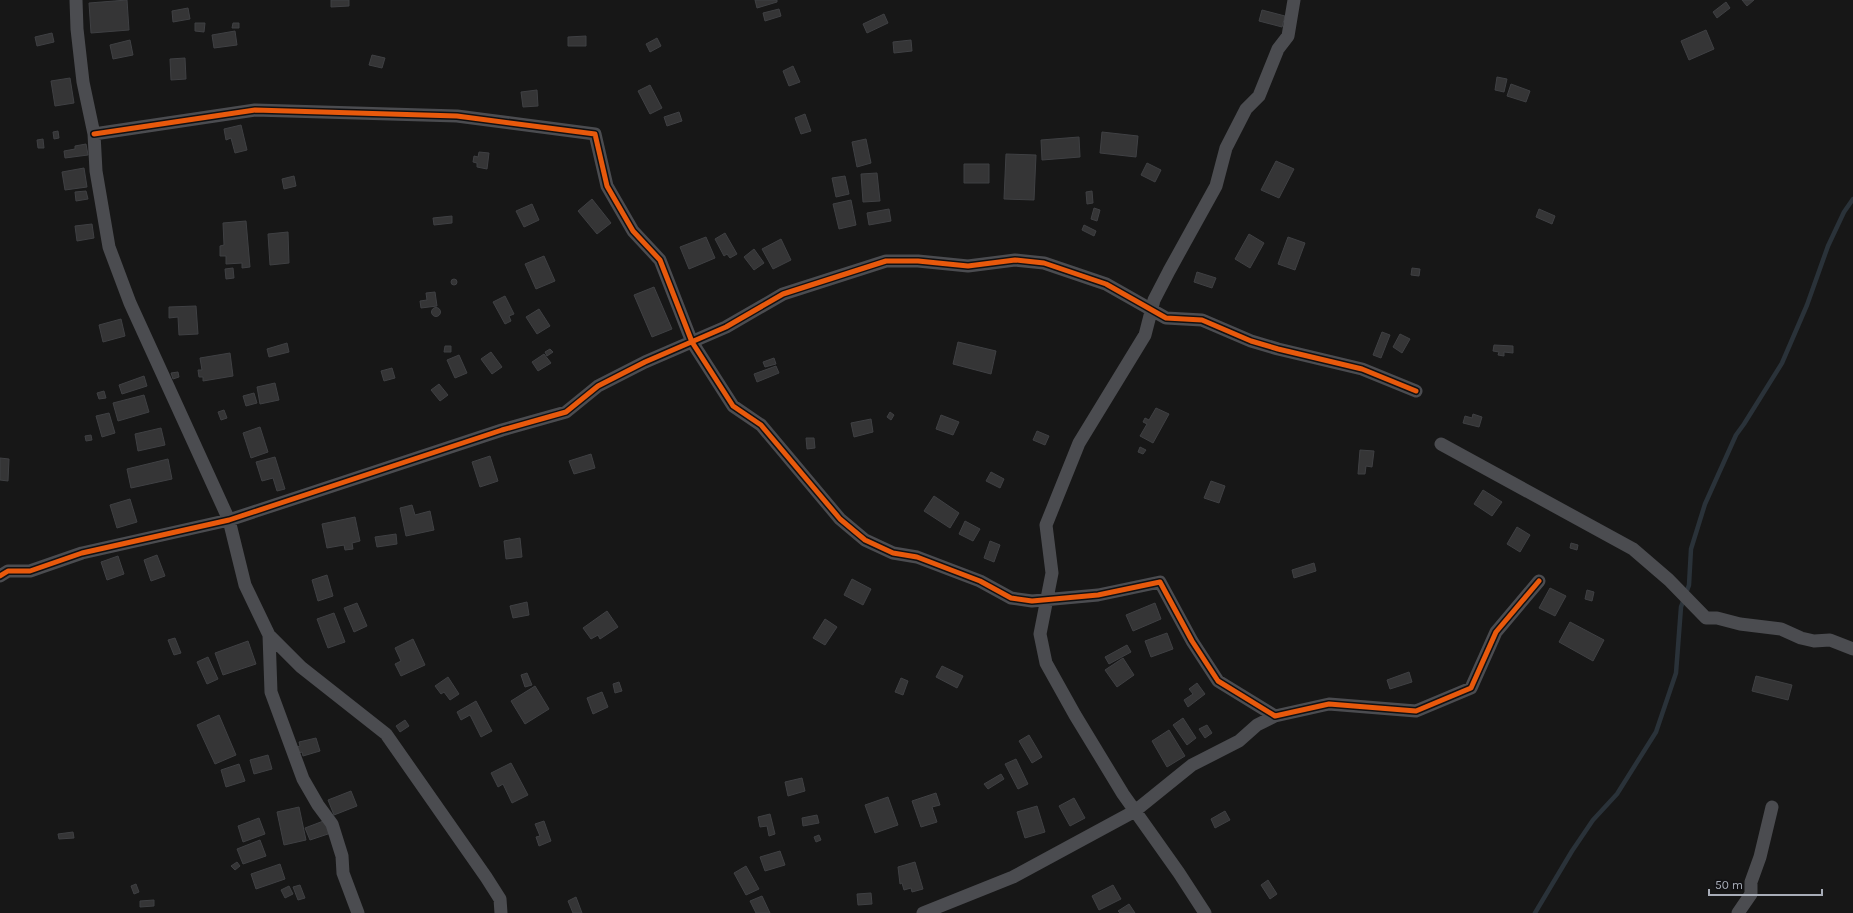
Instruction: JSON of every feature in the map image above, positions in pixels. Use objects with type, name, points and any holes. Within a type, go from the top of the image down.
[{"type":"street","points":[[76,0],[77,30],[83,82],[94,134],[96,171],[109,247],[130,303],[229,520],[245,585],[270,635],[302,667],[386,734],[486,877],[500,899],[501,913]]},
{"type":"street","points":[[1205,913],[1179,872],[1135,811],[1079,722],[1046,663],[1040,634],[1052,573],[1046,525],[1079,442],[1145,335],[1152,309],[1168,271],[1216,186],[1226,148],[1246,109],[1260,96],[1278,49],[1288,36],[1294,0]]},
{"type":"street","points":[[94,134],[255,110],[457,116],[595,134],[607,186],[633,231],[660,260],[692,342],[733,406],[762,425],[840,519],[865,540],[893,553],[918,557],[980,581],[1011,598],[1032,601],[1098,595],[1160,582],[1192,641],[1218,681],[1275,716]]},
{"type":"street","points":[[0,576],[8,571],[30,571],[82,553],[229,520],[502,430],[566,412],[598,386],[645,362],[726,327],[782,294],[886,261],[918,261],[968,266],[1015,260],[1044,263],[1106,284],[1166,318],[1202,320],[1251,341],[1362,369],[1416,391]]},
{"type":"street","points":[[1441,444],[1632,549],[1668,580],[1706,618],[1717,618],[1740,624],[1781,629],[1801,638],[1814,641],[1830,640],[1853,649]]},
{"type":"street","points":[[923,913],[1013,877],[1135,811],[1192,765],[1239,741],[1257,725],[1275,716],[1329,704],[1416,711],[1471,688],[1496,632],[1539,581]]},
{"type":"street","points":[[270,635],[270,692],[303,779],[318,805],[332,824],[342,856],[343,873],[358,913]]},
{"type":"street","points":[[1738,913],[1750,894],[1751,882],[1760,857],[1772,807]]},
{"type":"building","points":[[127,0],[129,30],[91,33],[89,3]]},
{"type":"building","points":[[331,0],[349,0],[349,6],[331,7]]},
{"type":"building","points":[[755,0],[777,0],[777,2],[757,8]]},
{"type":"building","points":[[1742,0],[1754,0],[1747,6]]},
{"type":"building","points":[[1726,2],[1730,8],[1717,18],[1713,12]]},
{"type":"building","points":[[188,8],[190,19],[173,22],[172,11]]},
{"type":"building","points":[[779,9],[781,16],[765,21],[763,13]]},
{"type":"building","points":[[1262,10],[1285,16],[1282,27],[1259,21]]},
{"type":"building","points":[[884,14],[888,23],[867,33],[863,24]]},
{"type":"building","points":[[195,23],[205,23],[204,32],[195,31]]},
{"type":"building","points":[[233,23],[239,23],[239,28],[232,28]]},
{"type":"building","points":[[1706,30],[1714,49],[1689,60],[1681,41]]},
{"type":"building","points":[[235,31],[237,45],[214,48],[212,35]]},
{"type":"building","points":[[52,33],[54,42],[37,46],[35,37]]},
{"type":"building","points":[[586,36],[586,46],[568,46],[568,37]]},
{"type":"building","points":[[657,38],[661,46],[650,52],[646,44]]},
{"type":"building","points":[[130,40],[133,55],[113,59],[110,45]]},
{"type":"building","points":[[911,40],[912,51],[894,53],[893,42]]},
{"type":"building","points":[[372,55],[385,58],[382,68],[369,65]]},
{"type":"building","points":[[185,58],[186,79],[171,80],[170,59]]},
{"type":"building","points":[[793,66],[800,82],[789,86],[783,71]]},
{"type":"building","points":[[1497,77],[1507,79],[1504,92],[1495,90]]},
{"type":"building","points":[[70,78],[74,103],[55,106],[51,81]]},
{"type":"building","points":[[1511,84],[1530,91],[1526,102],[1507,96]]},
{"type":"building","points":[[650,85],[662,108],[650,114],[638,91]]},
{"type":"building","points":[[537,90],[538,106],[523,107],[521,92]]},
{"type":"building","points":[[679,112],[682,121],[667,126],[664,117]]},
{"type":"building","points":[[805,114],[811,131],[801,134],[795,118]]},
{"type":"building","points":[[241,125],[247,150],[235,153],[231,138],[226,140],[224,129]]},
{"type":"building","points":[[58,131],[59,138],[54,139],[53,132]]},
{"type":"building","points":[[1102,132],[1138,136],[1136,157],[1100,153]]},
{"type":"building","points":[[1079,137],[1080,157],[1042,160],[1041,140]]},
{"type":"building","points":[[43,139],[44,148],[38,148],[37,140]]},
{"type":"building","points":[[866,139],[871,163],[857,167],[852,142]]},
{"type":"building","points":[[86,144],[88,155],[65,158],[64,151],[75,149],[75,146]]},
{"type":"building","points":[[479,152],[489,153],[487,169],[477,167],[477,163],[473,162],[474,156],[478,157]]},
{"type":"building","points":[[1006,154],[1036,155],[1034,200],[1004,199]]},
{"type":"building","points":[[1276,161],[1294,169],[1279,198],[1261,190]]},
{"type":"building","points":[[1147,163],[1161,170],[1155,182],[1141,175]]},
{"type":"building","points":[[964,164],[989,164],[989,183],[964,183]]},
{"type":"building","points":[[84,168],[87,187],[65,190],[62,172]]},
{"type":"building","points":[[877,173],[880,201],[863,202],[861,174]]},
{"type":"building","points":[[294,176],[296,186],[284,189],[282,179]]},
{"type":"building","points":[[845,176],[849,194],[836,197],[832,178]]},
{"type":"building","points":[[86,191],[88,199],[76,201],[75,192]]},
{"type":"building","points":[[1092,191],[1093,203],[1087,204],[1086,192]]},
{"type":"building","points":[[592,199],[611,223],[597,234],[578,211]]},
{"type":"building","points":[[851,200],[856,225],[839,229],[833,204]]},
{"type":"building","points":[[532,204],[539,220],[524,227],[516,211]]},
{"type":"building","points":[[1094,208],[1100,210],[1097,221],[1091,219]]},
{"type":"building","points":[[889,209],[891,221],[869,225],[867,213]]},
{"type":"building","points":[[1539,209],[1555,216],[1552,224],[1536,217]]},
{"type":"building","points":[[452,216],[452,223],[434,225],[433,218]]},
{"type":"building","points":[[246,221],[250,267],[242,268],[242,263],[226,264],[226,256],[220,256],[220,246],[224,245],[223,223]]},
{"type":"building","points":[[92,224],[94,238],[77,241],[75,226]]},
{"type":"building","points":[[1084,225],[1096,231],[1094,236],[1082,230]]},
{"type":"building","points":[[288,232],[289,263],[270,265],[268,234]]},
{"type":"building","points":[[725,233],[737,254],[730,258],[727,254],[724,256],[715,239]]},
{"type":"building","points":[[1249,234],[1264,243],[1250,268],[1235,259]]},
{"type":"building","points":[[706,237],[715,258],[689,269],[680,247]]},
{"type":"building","points":[[1288,237],[1305,243],[1295,270],[1278,264]]},
{"type":"building","points":[[781,239],[791,260],[773,269],[762,249]]},
{"type":"building","points":[[754,249],[764,263],[754,270],[744,257]]},
{"type":"building","points":[[544,256],[555,281],[536,289],[525,264]]},
{"type":"building","points":[[233,268],[234,278],[226,279],[225,269]]},
{"type":"building","points":[[1412,268],[1420,269],[1419,276],[1411,275]]},
{"type":"building","points":[[1197,272],[1216,278],[1212,288],[1194,282]]},
{"type":"building","points":[[454,279],[457,282],[454,285],[451,282]]},
{"type":"building","points":[[654,287],[672,329],[652,337],[634,295]]},
{"type":"building","points":[[435,292],[437,306],[421,308],[420,301],[427,300],[426,293]]},
{"type":"building","points":[[505,296],[514,314],[509,316],[511,321],[505,324],[493,302]]},
{"type":"building","points":[[196,306],[198,334],[179,335],[178,317],[169,318],[169,307]]},
{"type":"building","points":[[434,308],[438,308],[440,312],[438,316],[434,316],[432,314],[432,310]]},
{"type":"building","points":[[539,309],[550,326],[537,334],[526,317]]},
{"type":"building","points":[[121,319],[125,336],[103,342],[99,325]]},
{"type":"building","points":[[1382,332],[1390,335],[1381,358],[1373,355]]},
{"type":"building","points":[[1400,334],[1410,339],[1402,353],[1393,347]]},
{"type":"building","points":[[958,342],[996,351],[991,374],[953,364]]},
{"type":"building","points":[[287,343],[289,352],[269,357],[267,349]]},
{"type":"building","points":[[1494,345],[1513,346],[1513,353],[1504,352],[1504,356],[1498,355],[1499,352],[1493,351]]},
{"type":"building","points":[[445,346],[451,346],[451,352],[444,352]]},
{"type":"building","points":[[550,349],[553,352],[547,356],[545,352]]},
{"type":"building","points":[[491,352],[502,367],[492,374],[481,359]]},
{"type":"building","points":[[230,353],[233,376],[203,381],[203,377],[199,377],[198,370],[202,370],[200,358]]},
{"type":"building","points":[[544,354],[551,363],[538,371],[532,362]]},
{"type":"building","points":[[459,355],[467,373],[455,378],[447,360]]},
{"type":"building","points":[[774,358],[776,364],[765,367],[763,362]]},
{"type":"building","points":[[776,366],[779,373],[757,382],[754,374]]},
{"type":"building","points":[[392,368],[395,378],[384,381],[381,371]]},
{"type":"building","points":[[178,372],[179,377],[173,379],[171,373]]},
{"type":"building","points":[[144,376],[147,386],[122,394],[119,385]]},
{"type":"building","points":[[275,383],[279,400],[260,404],[257,387]]},
{"type":"building","points":[[439,384],[448,395],[440,401],[431,390]]},
{"type":"building","points":[[104,391],[106,398],[99,399],[97,393]]},
{"type":"building","points":[[254,393],[257,403],[246,406],[243,396]]},
{"type":"building","points":[[144,395],[149,412],[118,421],[113,403]]},
{"type":"building","points":[[1156,408],[1169,414],[1153,443],[1140,436],[1147,424],[1143,422],[1145,418],[1149,420]]},
{"type":"building","points":[[224,410],[227,418],[221,420],[218,412]]},
{"type":"building","points":[[890,412],[894,415],[891,420],[887,417]]},
{"type":"building","points":[[109,413],[115,433],[102,437],[96,416]]},
{"type":"building","points":[[1473,414],[1482,417],[1479,427],[1463,423],[1465,416],[1472,418]]},
{"type":"building","points":[[941,415],[959,422],[953,435],[936,429]]},
{"type":"building","points":[[871,419],[873,432],[854,437],[851,423]]},
{"type":"building","points":[[260,427],[268,452],[251,458],[243,433]]},
{"type":"building","points":[[161,428],[165,445],[138,451],[135,434]]},
{"type":"building","points":[[1037,431],[1049,436],[1045,445],[1033,440]]},
{"type":"building","points":[[91,435],[92,440],[86,441],[85,436]]},
{"type":"building","points":[[806,438],[814,438],[815,448],[807,449]]},
{"type":"building","points":[[1140,447],[1146,450],[1143,454],[1138,452]]},
{"type":"building","points":[[1360,450],[1374,451],[1372,467],[1366,466],[1365,474],[1358,474]]},
{"type":"building","points":[[591,454],[595,468],[574,474],[569,461]]},
{"type":"building","points":[[490,456],[498,481],[480,487],[472,462]]},
{"type":"building","points":[[275,457],[285,489],[277,491],[273,478],[262,481],[256,462]]},
{"type":"building","points":[[0,458],[9,459],[8,481],[0,480]]},
{"type":"building","points":[[168,459],[172,479],[131,488],[127,469]]},
{"type":"building","points":[[991,472],[1004,479],[1000,488],[986,481]]},
{"type":"building","points":[[1211,481],[1225,486],[1219,503],[1204,498]]},
{"type":"building","points":[[1483,490],[1502,502],[1492,516],[1474,504]]},
{"type":"building","points":[[934,496],[959,513],[950,528],[924,511]]},
{"type":"building","points":[[130,499],[137,522],[117,528],[110,505]]},
{"type":"building","points":[[412,505],[415,515],[430,511],[434,530],[406,536],[400,508]]},
{"type":"building","points":[[355,517],[360,541],[352,543],[353,549],[345,550],[344,545],[327,548],[322,524]]},
{"type":"building","points":[[965,521],[980,529],[973,541],[959,534]]},
{"type":"building","points":[[1517,527],[1530,535],[1520,552],[1507,544]]},
{"type":"building","points":[[396,534],[397,544],[377,547],[375,537]]},
{"type":"building","points":[[520,538],[522,557],[506,559],[504,541]]},
{"type":"building","points":[[990,541],[1000,545],[994,562],[984,558]]},
{"type":"building","points":[[1571,543],[1578,545],[1577,550],[1570,548]]},
{"type":"building","points":[[157,555],[165,576],[151,581],[144,560]]},
{"type":"building","points":[[118,556],[124,574],[107,580],[101,562]]},
{"type":"building","points":[[1314,563],[1316,571],[1294,578],[1292,570]]},
{"type":"building","points":[[327,575],[333,596],[318,601],[312,580]]},
{"type":"building","points":[[852,579],[871,589],[863,605],[844,595]]},
{"type":"building","points":[[1550,588],[1566,596],[1555,616],[1539,608]]},
{"type":"building","points":[[1587,590],[1594,592],[1592,601],[1585,599]]},
{"type":"building","points":[[527,602],[529,615],[513,618],[510,606]]},
{"type":"building","points":[[357,603],[367,626],[354,632],[344,608]]},
{"type":"building","points":[[1155,603],[1161,619],[1133,631],[1126,615]]},
{"type":"building","points":[[607,611],[618,627],[600,639],[598,635],[591,639],[583,628]]},
{"type":"building","points":[[334,613],[345,642],[328,648],[317,619]]},
{"type":"building","points":[[825,619],[837,627],[825,645],[813,638]]},
{"type":"building","points":[[1570,622],[1604,640],[1593,661],[1559,642]]},
{"type":"building","points":[[1167,633],[1173,649],[1151,657],[1145,641]]},
{"type":"building","points":[[175,638],[181,653],[174,655],[168,640]]},
{"type":"building","points":[[413,639],[425,665],[401,676],[395,664],[401,661],[395,648]]},
{"type":"building","points":[[248,641],[256,664],[223,675],[215,653]]},
{"type":"building","points":[[1127,645],[1131,652],[1109,664],[1105,657]]},
{"type":"building","points":[[208,657],[218,679],[207,684],[197,662]]},
{"type":"building","points":[[1123,658],[1134,675],[1117,687],[1105,670]]},
{"type":"building","points":[[942,666],[963,676],[957,688],[936,677]]},
{"type":"building","points":[[1409,672],[1412,682],[1390,689],[1387,680]]},
{"type":"building","points":[[527,673],[532,685],[525,687],[521,675]]},
{"type":"building","points":[[1756,676],[1792,685],[1788,700],[1752,691]]},
{"type":"building","points":[[448,677],[459,694],[450,700],[444,692],[441,694],[435,686]]},
{"type":"building","points":[[901,678],[908,681],[903,695],[895,692]]},
{"type":"building","points":[[619,682],[622,691],[615,693],[613,684]]},
{"type":"building","points":[[1197,683],[1205,694],[1188,707],[1184,700],[1193,694],[1189,689]]},
{"type":"building","points":[[535,686],[549,709],[525,724],[511,701]]},
{"type":"building","points":[[602,692],[608,707],[593,714],[587,698]]},
{"type":"building","points":[[476,701],[492,731],[481,737],[470,715],[461,720],[457,712]]},
{"type":"building","points":[[219,715],[236,755],[215,764],[197,725]]},
{"type":"building","points":[[1183,718],[1196,738],[1187,745],[1173,725]]},
{"type":"building","points":[[405,720],[409,726],[400,732],[396,726]]},
{"type":"building","points":[[1207,725],[1212,733],[1205,738],[1199,729]]},
{"type":"building","points":[[1169,730],[1185,756],[1167,767],[1152,741]]},
{"type":"building","points":[[1029,735],[1042,757],[1032,763],[1019,741]]},
{"type":"building","points":[[316,738],[320,751],[303,756],[302,752],[296,754],[294,748],[300,746],[299,742]]},
{"type":"building","points":[[268,755],[272,769],[254,774],[250,760]]},
{"type":"building","points":[[1016,759],[1028,784],[1018,789],[1005,764]]},
{"type":"building","points":[[511,763],[528,795],[512,803],[503,784],[498,787],[491,773]]},
{"type":"building","points":[[239,764],[245,781],[226,787],[221,770]]},
{"type":"building","points":[[1001,774],[1004,779],[988,789],[984,784]]},
{"type":"building","points":[[802,778],[805,791],[788,796],[785,782]]},
{"type":"building","points":[[351,791],[357,806],[334,815],[328,800]]},
{"type":"building","points":[[936,793],[940,805],[932,807],[937,822],[921,827],[912,801]]},
{"type":"building","points":[[888,797],[898,825],[875,833],[865,805]]},
{"type":"building","points":[[1074,798],[1085,818],[1070,826],[1059,806]]},
{"type":"building","points":[[1037,806],[1045,832],[1025,838],[1017,812]]},
{"type":"building","points":[[299,807],[306,840],[284,845],[277,812]]},
{"type":"building","points":[[1225,811],[1230,820],[1215,828],[1211,819]]},
{"type":"building","points":[[770,814],[775,834],[769,836],[767,826],[760,827],[758,817]]},
{"type":"building","points":[[817,815],[819,823],[803,826],[802,818]]},
{"type":"building","points":[[259,818],[265,834],[243,842],[238,826]]},
{"type":"building","points":[[326,820],[331,833],[310,840],[305,828]]},
{"type":"building","points":[[544,821],[551,841],[539,846],[536,837],[540,836],[535,824]]},
{"type":"building","points":[[73,832],[74,838],[59,839],[58,834]]},
{"type":"building","points":[[819,835],[821,840],[816,842],[814,837]]},
{"type":"building","points":[[260,840],[266,856],[243,864],[237,849]]},
{"type":"building","points":[[780,851],[785,865],[765,871],[760,857]]},
{"type":"building","points":[[237,862],[240,866],[235,870],[231,866]]},
{"type":"building","points":[[915,862],[923,889],[912,892],[911,888],[904,890],[902,883],[900,884],[898,867]]},
{"type":"building","points":[[280,864],[285,879],[256,889],[251,874]]},
{"type":"building","points":[[746,866],[759,889],[746,895],[734,873]]},
{"type":"building","points":[[1268,880],[1277,894],[1270,899],[1261,885]]},
{"type":"building","points":[[136,884],[139,892],[134,894],[131,886]]},
{"type":"building","points":[[300,885],[305,898],[298,900],[293,887]]},
{"type":"building","points":[[1113,885],[1121,899],[1099,910],[1092,896]]},
{"type":"building","points":[[289,886],[293,894],[285,898],[281,890]]},
{"type":"building","points":[[871,893],[872,904],[858,905],[857,894]]},
{"type":"building","points":[[762,896],[770,913],[756,913],[750,901]]},
{"type":"building","points":[[576,897],[582,913],[573,913],[568,901]]},
{"type":"building","points":[[154,900],[154,906],[140,907],[140,901]]},
{"type":"building","points":[[1129,904],[1135,913],[1120,913],[1118,911]]},
{"type":"waterway","points":[[1535,913],[1572,851],[1593,820],[1617,794],[1656,732],[1676,673],[1681,607],[1689,585],[1691,549],[1705,504],[1736,435],[1782,363],[1807,305],[1828,246],[1844,212],[1853,199]]},
{"type":"cycle path","points":[[94,134],[255,110],[457,116],[595,134],[607,186],[633,231],[660,260],[692,342],[733,406],[761,425],[840,519],[865,540],[893,553],[917,557],[980,581],[1011,598],[1032,601],[1098,595],[1160,582],[1192,641],[1218,681],[1275,716],[1329,704],[1416,711],[1471,688],[1496,632],[1539,581]]},
{"type":"cycle path","points":[[0,576],[8,571],[30,571],[82,553],[229,520],[502,430],[566,412],[598,386],[645,362],[726,327],[783,294],[886,261],[918,261],[968,266],[1015,260],[1044,263],[1106,284],[1166,318],[1202,320],[1251,341],[1362,369],[1416,391]]}]
